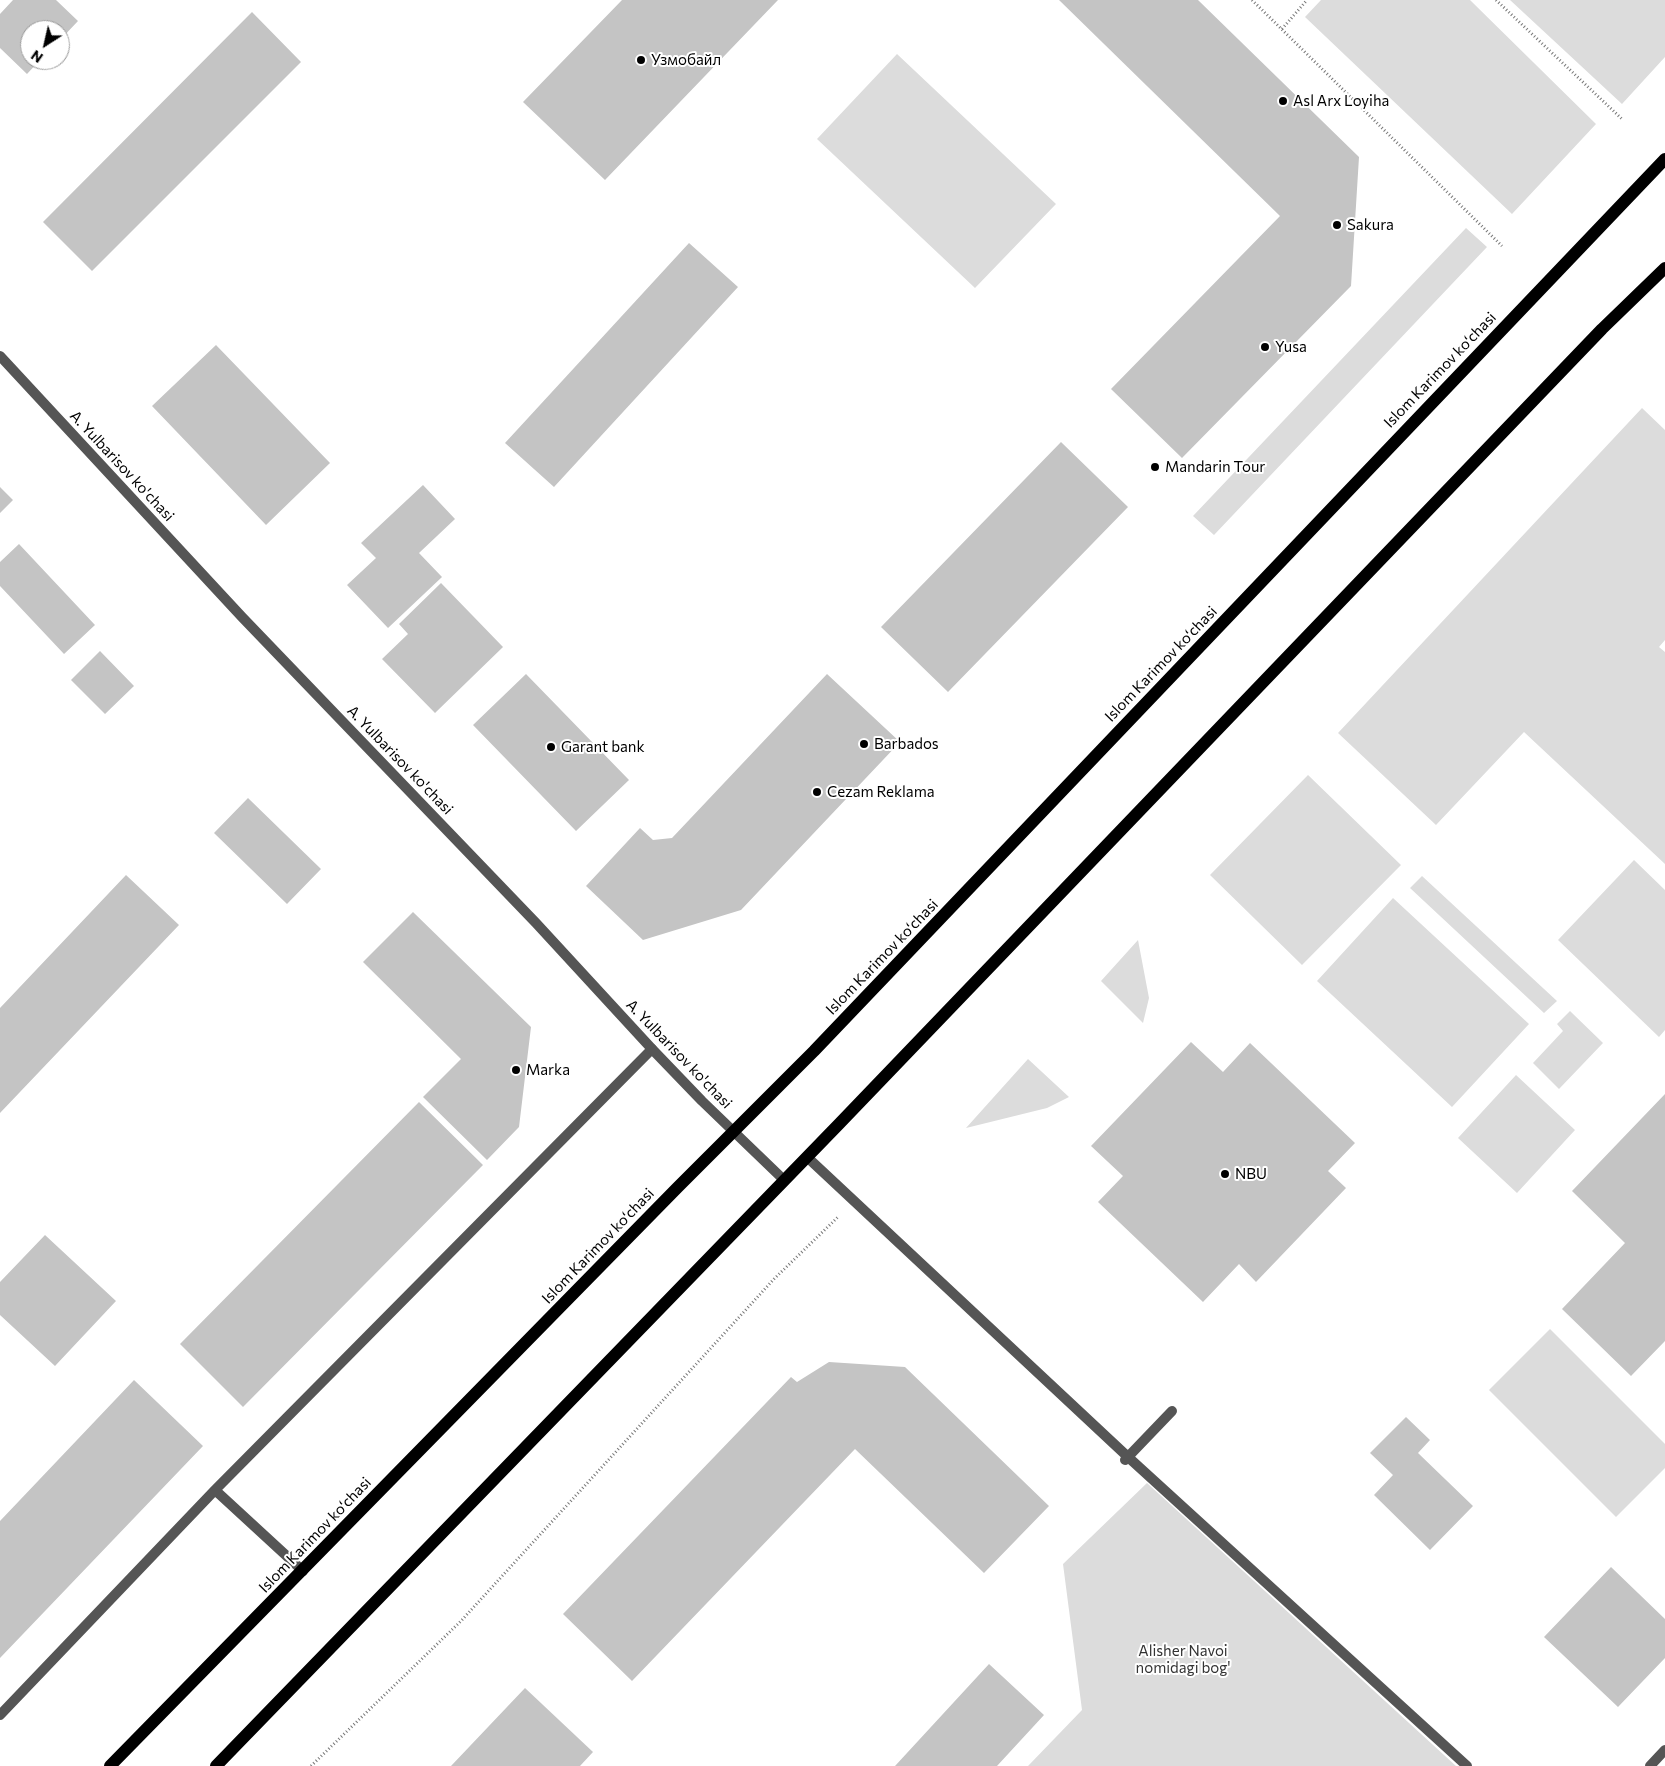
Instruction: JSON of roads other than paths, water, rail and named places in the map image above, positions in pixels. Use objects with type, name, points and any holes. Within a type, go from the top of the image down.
[{"type":"main road","name":"Islom Karimov ko‘chasi","points":[[110,1766],[814,1051],[1665,159]]},
{"type":"main road","points":[[216,1766],[807,1157],[1602,328],[1665,268]]},
{"type":"street","name":"A. Yulbarisov ko'chasi","points":[[0,356],[242,617],[536,922],[652,1049],[784,1180]]},
{"type":"street","points":[[0,1715],[215,1490],[652,1049]]},
{"type":"street","points":[[807,1157],[1127,1458],[1467,1766]]},
{"type":"street","points":[[1127,1458],[1172,1411]]},
{"type":"street","points":[[215,1490],[303,1571]]},
{"type":"street","points":[[1650,1766],[1665,1750]]},
{"type":"place","name":"Узмобайл","points":[[641,60]]},
{"type":"place","name":"Asl Arx Loyiha","points":[[1283,101]]},
{"type":"place","name":"Sakura","points":[[1337,225]]},
{"type":"place","name":"Yusa","points":[[1265,347]]},
{"type":"place","name":"Mandarin Tour","points":[[1155,467]]},
{"type":"place","name":"Barbados","points":[[864,744]]},
{"type":"place","name":"Garant bank","points":[[551,747]]},
{"type":"place","name":"Cezam Reklama","points":[[817,792]]},
{"type":"place","name":"Marka","points":[[516,1070]]},
{"type":"place","name":"NBU","points":[[1225,1174]]},
{"type":"park label","name":"Alisher Navoi nomidagi bog'","points":[[1183,1660]]}]
